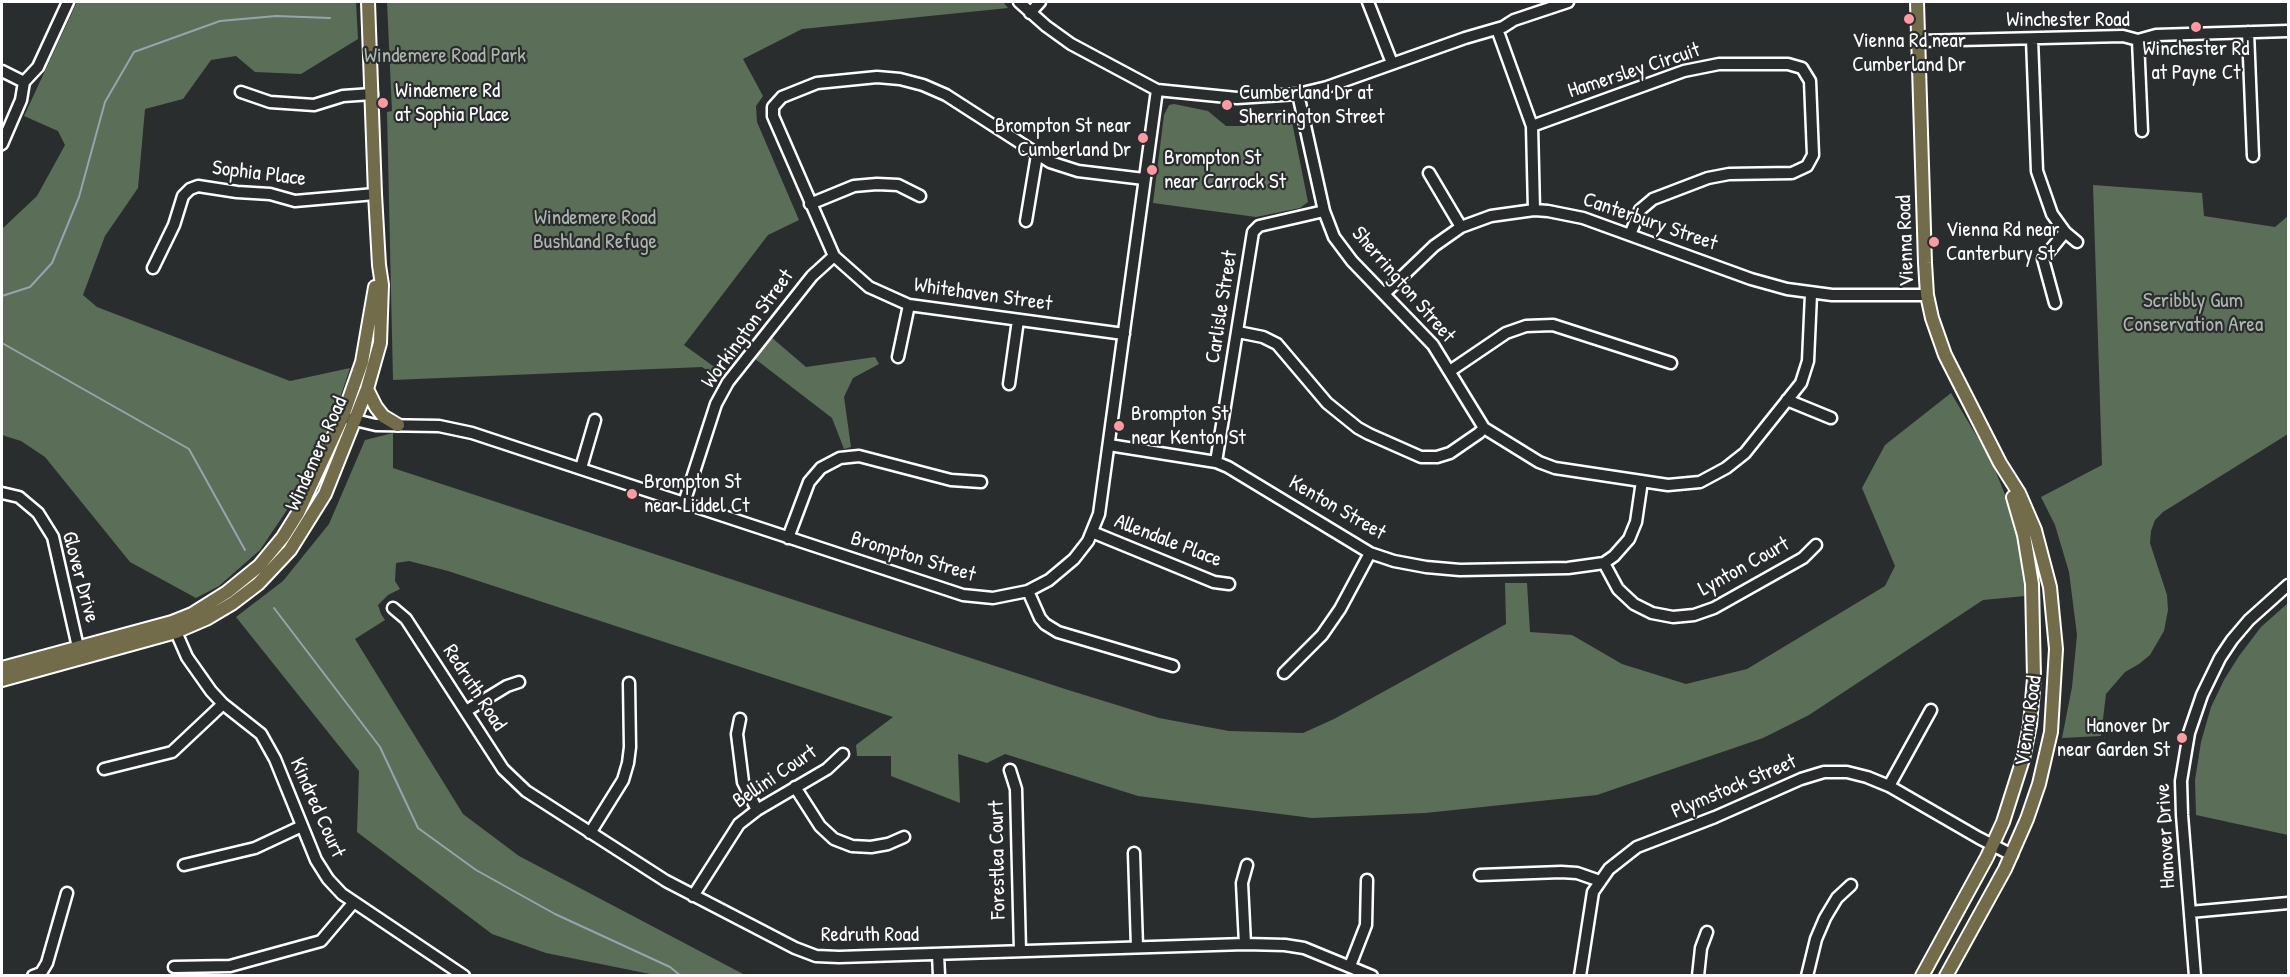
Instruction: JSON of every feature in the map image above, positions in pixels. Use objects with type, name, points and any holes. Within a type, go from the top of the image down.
[{"type":"main road","name":"Windemere Road","points":[[2,680],[80,654],[206,619],[233,603],[258,584],[290,550],[324,494],[368,389],[380,343],[382,285],[375,194],[368,2]]},
{"type":"main road","name":"Vienna Road","points":[[1917,2],[1927,295],[1945,355],[2000,463],[2019,493],[2042,551],[2053,605],[2056,649],[2051,732],[2027,819],[2012,855],[1946,975]]},
{"type":"main road","name":"Windemere Road","points":[[174,627],[227,592],[265,559],[298,513],[343,416],[362,362],[379,265]]},
{"type":"main road","points":[[368,389],[383,416],[398,425]]},
{"type":"main road","name":"Vienna Road","points":[[1922,975],[1993,845],[2014,792],[2033,705],[2033,605],[2030,565],[2018,514],[2000,463]]},
{"type":"main road","name":"Windemere Road","points":[[2,668],[80,654]]},
{"type":"street","points":[[2,144],[21,100],[24,82],[38,67],[68,2]]},
{"type":"street","points":[[1019,2],[1071,44],[1156,90],[1237,98],[1298,94],[1327,87],[1497,29],[1514,20],[1568,2]]},
{"type":"street","points":[[1030,13],[1040,2]]},
{"type":"street","points":[[1368,2],[1392,63]]},
{"type":"street","points":[[1497,29],[1533,126],[1534,210]]},
{"type":"street","name":"Winchester Road","points":[[1918,41],[2123,36],[2138,40],[2156,35],[2289,31]]},
{"type":"street","points":[[2248,32],[2253,156]]},
{"type":"street","points":[[2032,39],[2037,171],[2052,214],[2065,232],[2077,242]]},
{"type":"street","points":[[2138,40],[2142,131]]},
{"type":"street","name":"Hamersley Circuit","points":[[1533,126],[1684,71],[1719,64],[1788,64],[1802,68],[1810,81],[1813,154],[1807,166],[1792,173],[1729,174],[1708,178],[1653,199],[1640,210],[1630,236]]},
{"type":"street","points":[[2,71],[24,82]]},
{"type":"street","name":"Whitehaven Street","points":[[1037,155],[946,95],[923,84],[900,79],[877,77],[817,83],[782,97],[772,107],[773,116],[834,256],[869,287],[909,305],[1124,334]]},
{"type":"street","name":"Brompton Street","points":[[343,416],[376,425],[450,427],[581,468],[963,596],[993,598],[1028,591],[1067,567],[1092,532],[1099,514],[1156,90]]},
{"type":"street","points":[[241,92],[270,102],[314,105],[344,96],[372,94]]},
{"type":"street","name":"Sherrington Street","points":[[1298,94],[1324,211],[1334,237],[1353,261],[1433,345],[1484,428],[1539,462],[1555,468],[1668,485],[1700,482],[1726,468],[1745,453],[1801,383],[1808,361],[1811,294]]},
{"type":"street","points":[[1026,221],[1037,155],[1078,171],[1144,179]]},
{"type":"street","points":[[1430,173],[1461,227]]},
{"type":"street","points":[[810,204],[854,186],[877,183],[897,185],[920,196]]},
{"type":"street","name":"Sophia Place","points":[[153,268],[174,225],[183,196],[190,189],[198,186],[270,194],[295,201],[375,194]]},
{"type":"street","name":"Canterbury Street","points":[[1384,294],[1434,246],[1461,227],[1491,216],[1534,210],[1566,214],[1751,279],[1811,294],[1860,297],[1927,295]]},
{"type":"street","name":"Carlisle Street","points":[[1216,462],[1253,232],[1259,226],[1324,211]]},
{"type":"street","points":[[2055,303],[2043,259],[2065,232]]},
{"type":"street","name":"Workington Street","points":[[684,503],[716,404],[728,381],[812,276],[834,256]]},
{"type":"street","points":[[898,357],[909,305]]},
{"type":"street","points":[[1010,384],[1018,320]]},
{"type":"street","points":[[1450,371],[1506,333],[1526,326],[1553,325],[1671,363]]},
{"type":"street","points":[[1238,332],[1263,337],[1277,344],[1327,403],[1358,428],[1421,457],[1437,457],[1450,453],[1484,428]]},
{"type":"street","points":[[1787,400],[1831,418]]},
{"type":"street","points":[[581,468],[595,420]]},
{"type":"street","name":"Kenton Street","points":[[1109,445],[1216,462],[1228,467],[1370,553],[1394,561],[1460,570],[1568,568],[1604,563]]},
{"type":"street","points":[[788,538],[809,482],[821,468],[840,458],[859,456],[951,480],[981,482]]},
{"type":"street","points":[[1604,563],[1614,556],[1629,539],[1636,522],[1642,482]]},
{"type":"street","name":"Glover Drive","points":[[2,493],[19,497],[26,502],[38,513],[53,537],[80,654]]},
{"type":"street","name":"Allendale Place","points":[[1092,532],[1214,582],[1229,584]]},
{"type":"street","name":"Lynton Court","points":[[1604,563],[1618,589],[1634,604],[1652,613],[1673,617],[1694,615],[1714,608],[1803,558],[1816,545]]},
{"type":"street","points":[[1284,673],[1322,635],[1340,609],[1370,553]]},
{"type":"street","name":"Hanover Drive","points":[[2195,975],[2181,781],[2194,715],[2220,658],[2232,640],[2255,615],[2289,585]]},
{"type":"street","points":[[1028,591],[1040,618],[1058,632],[1173,666]]},
{"type":"street","name":"Redruth Road","points":[[393,608],[406,619],[503,769],[526,791],[693,896],[778,940],[816,956],[1245,944],[1285,945],[1304,948],[1372,975]]},
{"type":"street","name":"Kindred Court","points":[[174,627],[187,657],[211,691],[223,704],[261,734],[275,759],[316,860],[328,879],[342,894],[464,975]]},
{"type":"street","points":[[466,711],[507,686],[519,682]]},
{"type":"street","points":[[590,833],[623,780],[628,763],[629,683]]},
{"type":"street","points":[[104,769],[172,752],[223,704]]},
{"type":"street","points":[[1889,786],[1931,710]]},
{"type":"street","points":[[740,719],[737,735],[743,782],[757,810]]},
{"type":"street","name":"Bellini Court","points":[[693,896],[739,824],[757,810],[827,769],[843,754]]},
{"type":"street","name":"Forestlea Court","points":[[1010,770],[1016,789],[1020,951]]},
{"type":"street","name":"Plymstock Street","points":[[1580,975],[1593,892],[1609,869],[1637,847],[1715,817],[1801,779],[1824,772],[1847,772],[1889,786],[2012,855]]},
{"type":"street","points":[[795,787],[820,826],[834,839],[852,846],[871,847],[888,844],[904,837]]},
{"type":"street","points":[[184,865],[255,848],[302,826]]},
{"type":"street","points":[[1134,853],[1137,947]]},
{"type":"street","points":[[1245,944],[1242,883],[1247,865]]},
{"type":"street","points":[[1480,875],[1561,872],[1577,873],[1600,881]]},
{"type":"street","points":[[1350,966],[1366,925],[1367,880]]},
{"type":"street","points":[[1807,975],[1816,939],[1825,918],[1837,898],[1851,885]]},
{"type":"street","points":[[33,975],[41,973],[47,963],[67,893]]},
{"type":"street","points":[[174,967],[230,966],[321,941],[354,902]]},
{"type":"street","points":[[2190,912],[2289,903]]},
{"type":"street","points":[[1698,975],[1701,948],[1707,932]]},
{"type":"street","points":[[938,954],[939,975]]},
{"type":"green space","points":[[77,2],[356,2],[358,39],[301,74],[255,72],[236,56],[211,60],[183,99],[145,109],[138,188],[105,236],[83,295],[97,307],[290,381],[350,368],[334,416],[311,469],[285,513],[260,550],[219,586],[196,598],[130,562],[45,457],[21,441],[2,435],[2,229],[37,196],[65,145],[58,131],[24,116]]},
{"type":"green space","name":"Windemere Road Bushland Refuge","points":[[387,2],[1003,2],[1008,8],[802,29],[743,59],[763,96],[756,106],[757,122],[799,220],[768,235],[684,345],[720,371],[716,376],[702,367],[393,380],[387,112],[392,111]]},
{"type":"green space","points":[[1169,105],[1208,111],[1226,126],[1245,126],[1267,112],[1284,110],[1290,112],[1308,202],[1300,208],[1256,217],[1153,203],[1164,115]]},
{"type":"green space","name":"Scribbly Gum Conservation Area","points":[[2093,185],[2202,193],[2204,216],[2275,227],[2288,216],[2288,434],[2163,512],[2155,520],[2150,543],[2167,595],[2168,610],[2164,631],[2150,655],[2125,672],[2106,694],[2101,736],[2062,738],[2072,687],[2077,635],[2069,572],[2055,525],[2041,497],[2102,465]]},
{"type":"green space","points":[[771,337],[806,367],[875,357],[879,364],[853,378],[844,397],[851,447],[844,449],[832,418],[754,358]]},
{"type":"green space","points":[[1951,393],[1991,460],[2006,497],[2018,541],[2025,596],[1983,600],[1809,715],[1763,738],[1597,795],[1425,813],[1312,818],[1138,796],[1005,754],[987,763],[958,754],[960,803],[891,776],[891,756],[857,756],[856,745],[893,717],[448,571],[409,561],[396,563],[395,581],[400,589],[388,595],[378,605],[385,620],[355,639],[463,814],[519,856],[745,975],[655,975],[546,953],[492,934],[357,832],[359,771],[236,617],[283,581],[329,524],[365,440],[393,433],[393,468],[1159,718],[1229,731],[1303,733],[1334,719],[1506,624],[1505,583],[1527,583],[1530,632],[1572,635],[1622,664],[1686,684],[1747,669],[1885,586],[1895,566],[1862,488],[1885,445]]},
{"type":"green space","points":[[2288,603],[2288,835],[2196,815],[2195,780],[2201,742],[2211,707],[2224,680],[2261,627]]},
{"type":"waterway","points":[[2,296],[30,287],[52,263],[79,197],[105,102],[134,52],[220,21],[276,16],[330,18]]},
{"type":"waterway","points":[[2,343],[189,449],[245,550]]},
{"type":"waterway","points":[[274,608],[380,747],[418,828],[476,870],[555,914],[670,967],[681,976]]},
{"type":"place","name":"Vienna Rd near Cumberland Dr","points":[[1909,19]]},
{"type":"place","name":"Winchester Rd at Payne Ct","points":[[2196,27]]},
{"type":"place","name":"Windemere Rd at Sophia Place","points":[[383,103]]},
{"type":"place","name":"Cumberland Dr at Sherrington Street","points":[[1227,105]]},
{"type":"place","name":"Brompton St near Cumberland Dr","points":[[1143,138]]},
{"type":"place","name":"Brompton St near Carrock St","points":[[1152,170]]},
{"type":"place","name":"Vienna Rd near Canterbury St","points":[[1934,242]]},
{"type":"place","name":"Brompton St near Kenton St","points":[[1119,426]]},
{"type":"place","name":"Brompton St near Liddel Ct","points":[[632,494]]},
{"type":"place","name":"Hanover Dr near Garden St","points":[[2182,738]]},
{"type":"park label","name":"Windemere Road Park","points":[[445,56]]}]
